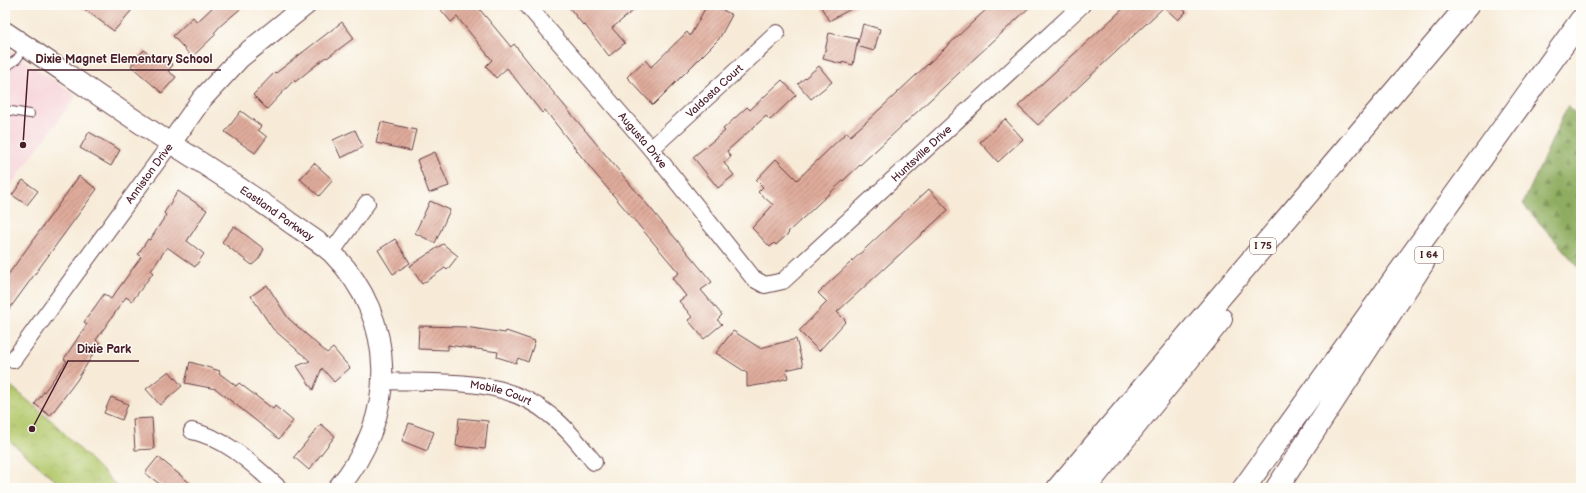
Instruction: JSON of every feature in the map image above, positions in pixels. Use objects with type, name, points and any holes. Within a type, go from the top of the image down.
[{"type":"highway","name":"I 75","points":[[1058,488],[1468,5]]},
{"type":"highway","points":[[1085,488],[1474,5]]},
{"type":"highway","points":[[1244,488],[1581,21]]},
{"type":"highway","name":"I 64","points":[[1277,488],[1581,21]]},
{"type":"street","name":"Anniston Drive","points":[[12,360],[202,99],[240,58],[306,5]]},
{"type":"street","name":"Augusta Drive","points":[[527,5],[651,148],[754,279]]},
{"type":"street","name":"Huntsville Drive","points":[[754,279],[765,285],[783,281],[1082,5]]},
{"type":"street","name":"Eastland Parkway","points":[[5,32],[171,143],[246,190],[331,253],[360,291],[371,312],[381,353],[383,381],[376,424],[368,445],[355,466],[338,488]]},
{"type":"street","name":"Valdosta Court","points":[[651,148],[777,33]]},
{"type":"street","points":[[331,253],[367,203]]},
{"type":"street","name":"Mobile Court","points":[[383,381],[472,384],[502,389],[528,400],[550,414],[569,432],[594,462]]},
{"type":"street","points":[[192,430],[218,440],[235,450],[279,488]]},
{"type":"lane","points":[[5,68],[9,67],[26,46]]},
{"type":"lane","points":[[5,110],[30,114]]},
{"type":"shaded area","points":[[5,47],[76,96],[5,193]]},
{"type":"green space","points":[[1568,105],[1581,120],[1581,270],[1523,204]]},
{"type":"green space","points":[[5,381],[53,422],[119,488],[64,488],[5,437]]},
{"type":"building","points":[[79,5],[136,5],[114,31]]},
{"type":"building","points":[[215,5],[245,5],[220,26],[214,33],[216,34],[192,57],[173,36],[193,17],[197,22]]},
{"type":"building","points":[[437,5],[476,5],[511,47],[514,44],[712,282],[701,290],[722,315],[717,320],[722,324],[704,339],[688,320],[692,317],[679,301],[686,296],[672,278],[679,273],[592,170],[545,110],[542,113],[507,68],[496,78],[486,66],[492,60],[457,17],[451,22]]},
{"type":"building","points":[[567,5],[640,5],[612,28],[625,43],[609,56]]},
{"type":"building","points":[[707,5],[714,5],[732,15],[719,39],[653,105],[627,77],[645,60],[651,67],[687,32],[690,36]]},
{"type":"building","points":[[820,5],[858,5],[829,21]]},
{"type":"building","points":[[991,5],[1032,5],[788,232],[789,233],[776,245],[774,243],[770,247],[752,228],[773,205],[758,192],[763,187],[756,180],[776,159],[797,180],[847,132],[850,136],[865,123]]},
{"type":"building","points":[[1127,5],[1179,5],[1186,12],[1178,20],[1164,7],[1038,125],[1018,106]]},
{"type":"building","points":[[342,22],[354,38],[327,58],[326,57],[295,82],[294,80],[267,109],[253,95],[275,72],[276,73]]},
{"type":"building","points":[[863,24],[880,29],[874,51],[857,46]]},
{"type":"building","points":[[829,33],[858,39],[853,65],[823,59]]},
{"type":"building","points":[[144,50],[158,62],[163,57],[173,65],[168,71],[176,77],[162,93],[131,66]]},
{"type":"building","points":[[819,66],[832,82],[811,99],[798,84]]},
{"type":"building","points":[[782,80],[796,95],[770,120],[766,116],[727,151],[731,157],[724,163],[734,175],[718,188],[693,157],[725,131],[723,129],[747,107],[750,110]]},
{"type":"building","points":[[241,111],[261,126],[258,130],[267,137],[255,153],[225,132]]},
{"type":"building","points":[[1005,119],[1023,139],[998,162],[980,142]]},
{"type":"building","points":[[381,122],[416,130],[411,151],[376,143]]},
{"type":"building","points":[[355,130],[363,147],[341,158],[333,140]]},
{"type":"building","points":[[89,132],[120,150],[111,166],[80,148]]},
{"type":"building","points":[[435,152],[449,186],[429,193],[417,160]]},
{"type":"building","points":[[314,163],[333,180],[319,196],[300,179]]},
{"type":"building","points":[[79,176],[97,189],[5,315],[5,279]]},
{"type":"building","points":[[23,180],[38,191],[27,205],[12,195]]},
{"type":"building","points":[[929,189],[948,210],[837,312],[846,321],[819,351],[799,331],[827,302],[818,293]]},
{"type":"building","points":[[178,191],[207,210],[187,241],[204,254],[195,267],[167,247],[151,271],[153,273],[132,301],[126,297],[96,340],[100,343],[77,380],[50,416],[35,404],[67,361],[64,359],[87,324],[84,322],[104,294],[111,299],[141,257],[138,254],[148,239],[150,240],[166,215],[164,213]]},
{"type":"building","points":[[430,201],[450,210],[435,243],[415,233]]},
{"type":"building","points":[[234,226],[264,249],[259,259],[252,265],[222,242]]},
{"type":"building","points":[[395,239],[410,263],[393,274],[378,250]]},
{"type":"building","points":[[443,244],[458,256],[447,270],[445,268],[422,284],[410,266]]},
{"type":"building","points":[[267,285],[288,318],[327,353],[333,348],[350,368],[334,382],[322,368],[313,390],[297,366],[310,361],[273,329],[251,296]]},
{"type":"building","points":[[419,326],[465,327],[505,333],[506,331],[535,341],[528,362],[518,358],[516,363],[497,357],[498,352],[448,345],[448,350],[418,349]]},
{"type":"building","points":[[733,331],[760,348],[796,339],[803,366],[786,370],[788,378],[771,383],[747,387],[747,373],[716,353]]},
{"type":"building","points":[[190,362],[220,371],[219,373],[236,386],[239,383],[273,409],[275,406],[293,421],[279,439],[216,389],[185,383]]},
{"type":"building","points":[[169,371],[182,386],[160,405],[146,389]]},
{"type":"building","points":[[111,397],[128,404],[122,420],[104,413]]},
{"type":"building","points":[[152,418],[154,449],[135,450],[133,419]]},
{"type":"building","points":[[459,418],[488,421],[485,449],[456,446]]},
{"type":"building","points":[[409,423],[434,432],[427,451],[402,441]]},
{"type":"building","points":[[321,424],[335,436],[309,470],[294,457]]},
{"type":"building","points":[[158,457],[196,488],[165,488],[145,473]]},
{"type":"place","name":"Dixie Magnet Elementary School","points":[[23,145]]},
{"type":"place","name":"Dixie Park","points":[[32,429]]}]
